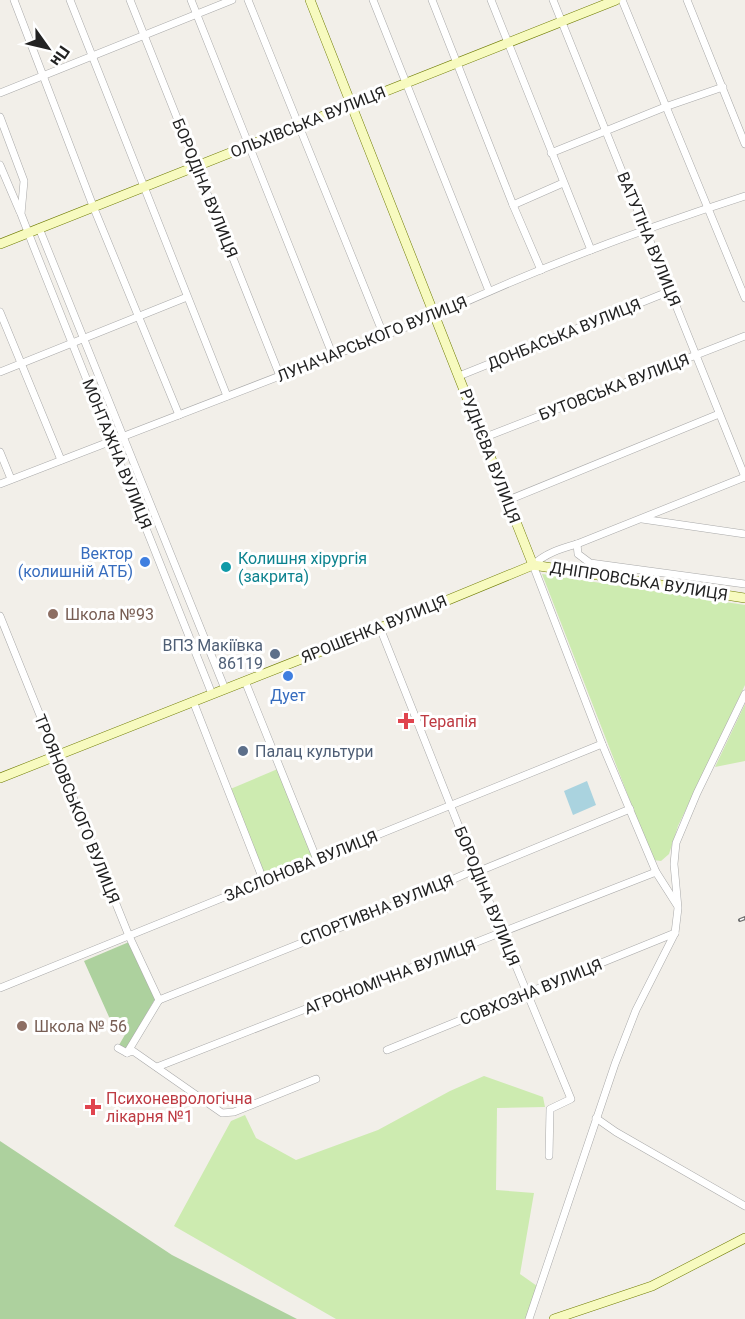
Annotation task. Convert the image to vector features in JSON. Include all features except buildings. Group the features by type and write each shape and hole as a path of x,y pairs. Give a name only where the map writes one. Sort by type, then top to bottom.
{"street":[{"path":"14,0 93,206 178,415"},
{"path":"70,0 227,396"},
{"name":"БОРОДІНА ВУЛИЦЯ","path":"130,0 280,376"},
{"path":"191,0 333,356"},
{"path":"0,93 232,0"},
{"path":"248,0 384,336"},
{"name":"РУДНЄВА ВУЛИЦЯ","path":"310,0 602,744 656,872 678,908"},
{"path":"373,0 489,291"},
{"path":"432,0 541,270"},
{"path":"491,0 591,250"},
{"name":"ВАТУТІНА ВУЛИЦЯ","path":"553,0 745,477"},
{"name":"ОЛЬХІВСЬКА ВУЛИЦЯ","path":"0,244 616,0"},
{"path":"622,0 745,298"},
{"path":"687,0 745,144"},
{"path":"551,153 605,130 723,87"},
{"name":"МОНТАЖНА ВУЛИЦЯ","path":"0,117 24,181 21,214"},
{"name":"МОНТАЖНА ВУЛИЦЯ","path":"0,165 111,440 119,467 212,694"},
{"path":"513,205 563,183"},
{"name":"ЛУНАЧАРСЬКОГО ВУЛИЦЯ","path":"0,484 435,316 489,291 591,250 745,196"},
{"name":"МОНТАЖНА ВУЛИЦЯ","path":"39,228 225,689"},
{"name":"ДОНБАСЬКА ВУЛИЦЯ","path":"459,376 670,291"},
{"path":"0,372 187,297"},
{"path":"0,312 61,460"},
{"name":"БУТОВСЬКА ВУЛИЦЯ","path":"483,438 745,336"},
{"path":"506,501 719,414"},
{"path":"0,452 11,479"},
{"name":"ЯРОШЕНКА ВУЛИЦЯ","path":"0,778 380,628 532,565 544,555 745,477"},
{"path":"640,519 745,534"},
{"name":"ДНІПРОВСЬКА ВУЛИЦЯ","path":"577,544 578,554 590,563 745,584"},
{"name":"ДНІПРОВСЬКА ВУЛИЦЯ","path":"532,565 745,598"},
{"name":"ТРОЯНОВСЬКОГО ВУЛИЦЯ","path":"0,616 129,936 159,1000"},
{"name":"БОРОДІНА ВУЛИЦЯ","path":"380,628 526,993 571,1099 550,1109 549,1156"},
{"path":"245,681 317,860"},
{"path":"529,1319 596,1118 636,1010 675,933 678,908 674,864 676,843 697,793 745,693"},
{"path":"193,701 264,882"},
{"name":"ЗАСЛОНОВА ВУЛИЦЯ","path":"0,988 602,744"},
{"name":"СПОРТИВНА ВУЛИЦЯ","path":"159,1000 374,914 472,871 477,872 630,809"},
{"name":"АГРОНОМІЧНА ВУЛИЦЯ","path":"157,1067 656,872"},
{"name":"СОВХОЗНА ВУЛИЦЯ","path":"387,1050 675,933"},
{"path":"127,1053 159,1000"},
{"path":"118,1048 127,1053 133,1051 222,1113 234,1112 316,1079"},
{"path":"596,1118 616,1132 745,1206"},
{"path":"554,1319 652,1286 745,1238"}],"green space":[{"path":"542,574 745,605 745,685 678,826 669,854 661,861 653,860"},
{"path":"745,704 745,761 715,767"},
{"path":"280,768 317,860 264,882 228,790"},
{"path":"129,942 155,999 126,1049 119,1045 126,1033 116,1026 114,1028 84,961"},
{"path":"484,1076 543,1097 545,1107 497,1108 496,1190 534,1193 520,1274 537,1286 526,1319 336,1319 174,1226 231,1121 245,1115 256,1138 296,1160 378,1130 450,1091"},
{"path":"0,1141 172,1255 297,1319 0,1319"}],"water":[{"path":"587,781 596,805 573,815 564,791"}],"railway":[{"path":"740,920 745,918"}],"place":[{"name":"Вектор (колишній АТБ)","path":"145,562"},
{"name":"Колишня хірургія (закрита)","path":"226,567"},
{"name":"Школа №93","path":"53,614"},
{"name":"ВПЗ Макіївка 86119","path":"275,654"},
{"name":"Дует","path":"288,676"},
{"name":"Терапія","path":"406,721"},
{"name":"Палац культури","path":"243,751"},
{"name":"Школа № 56","path":"22,1026"},
{"name":"Психоневрологічна лікарня №1","path":"93,1107"}]}
